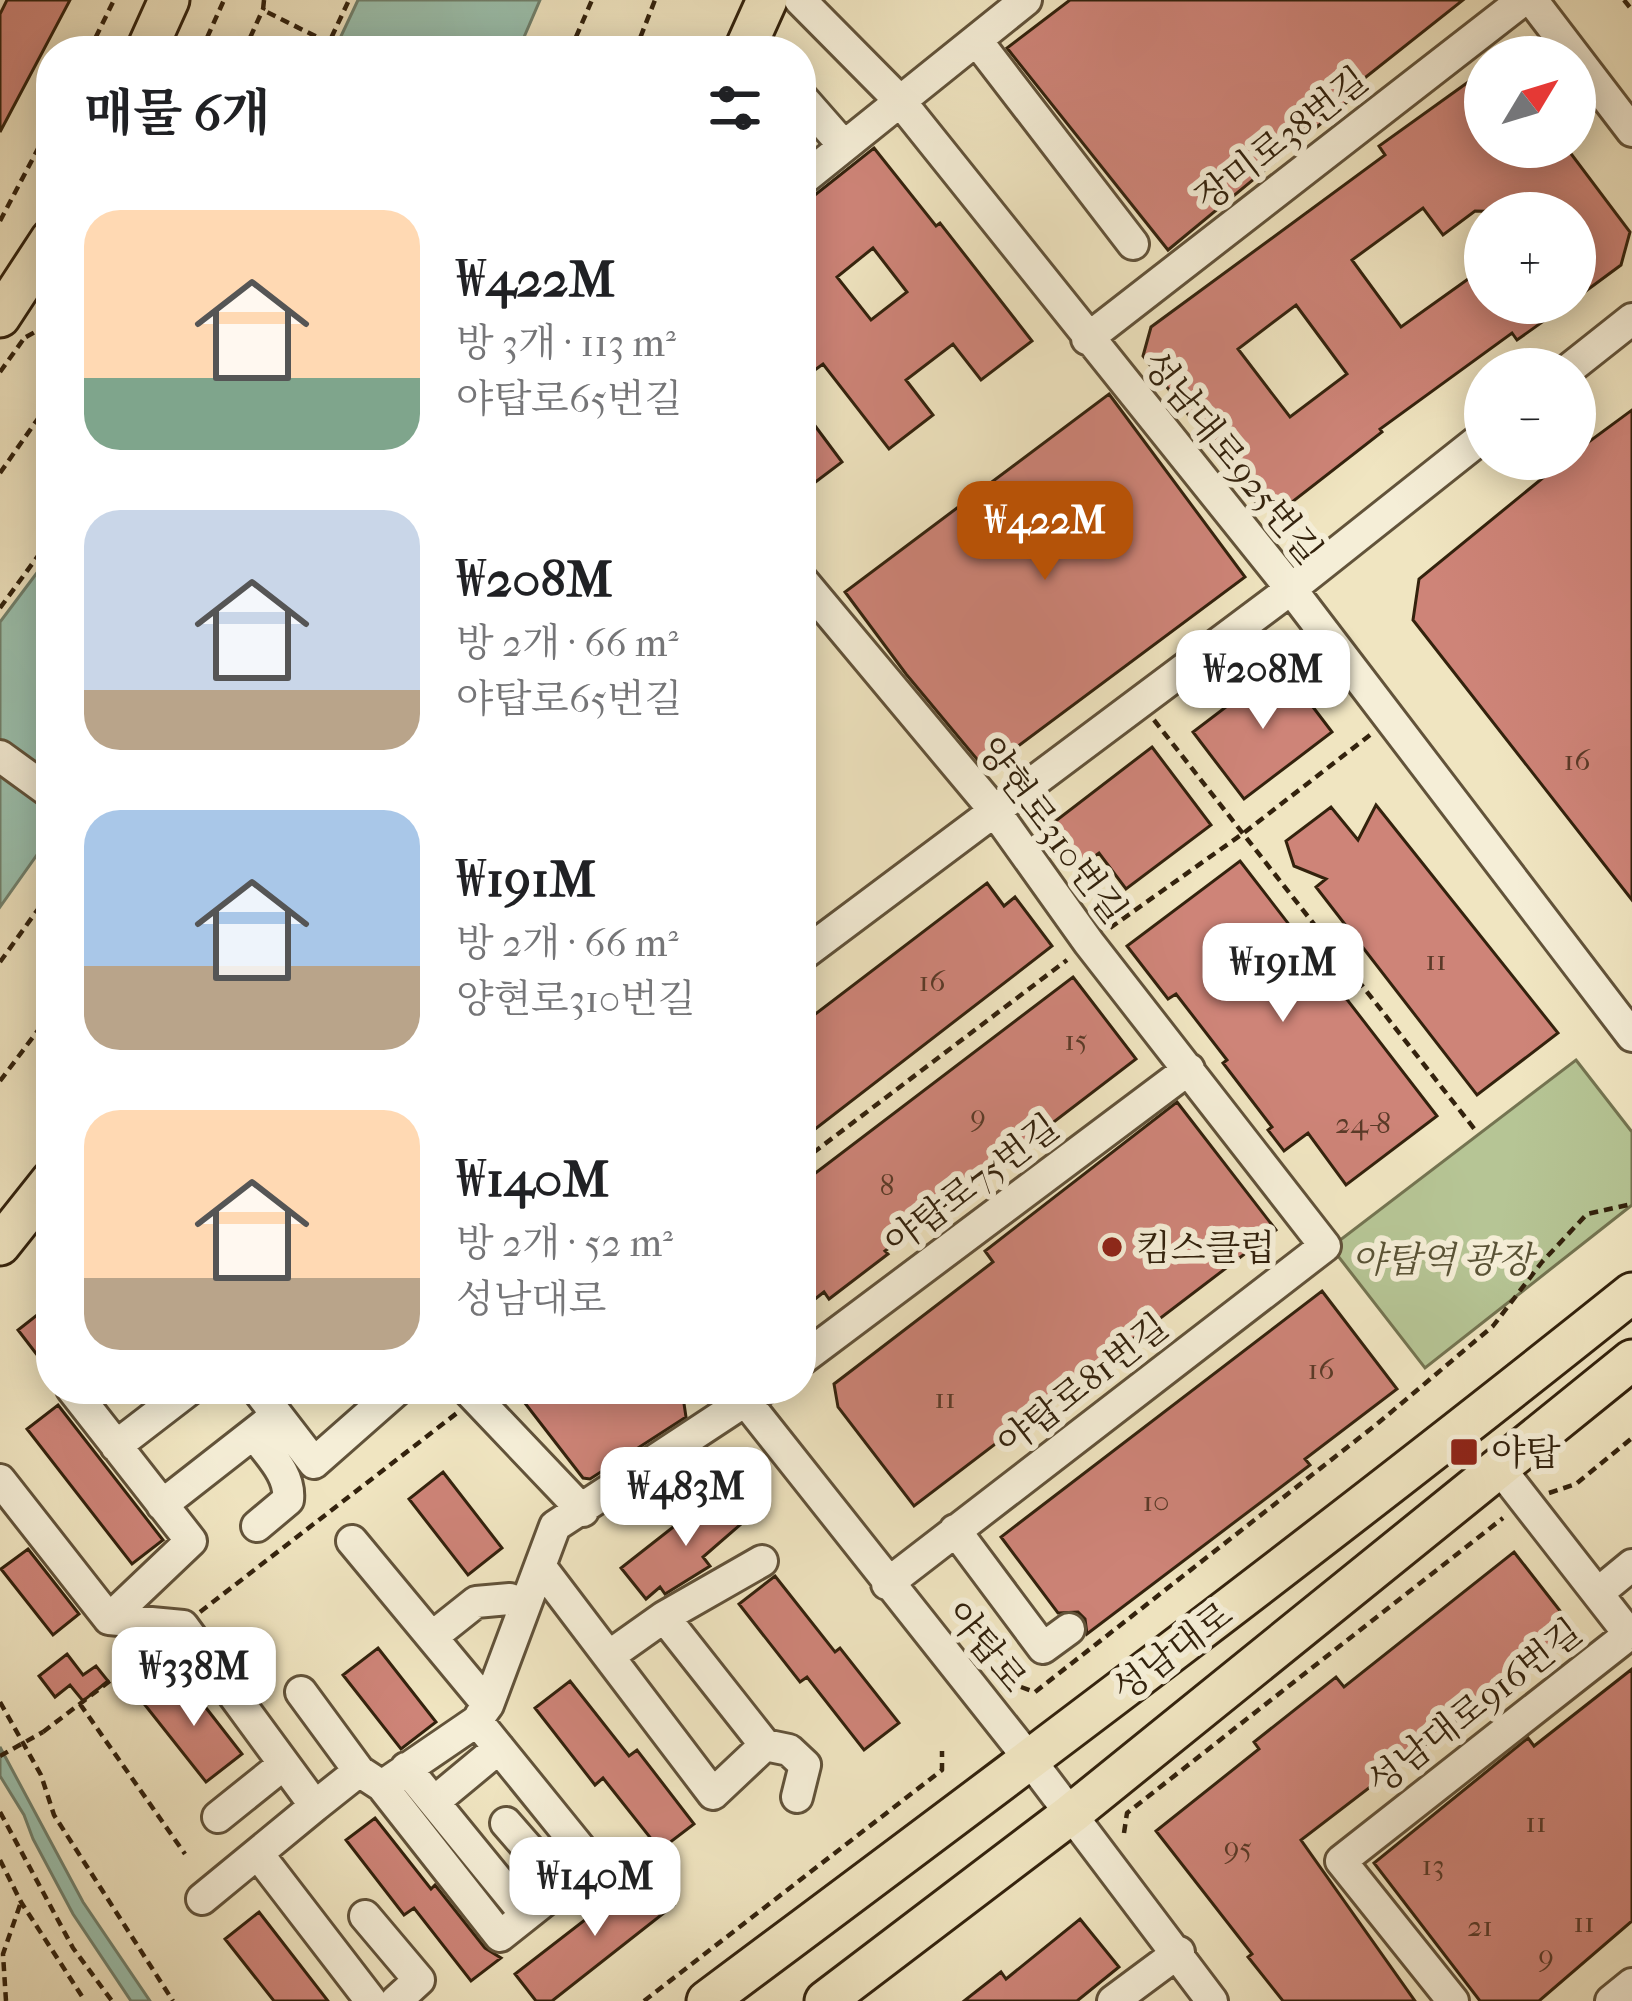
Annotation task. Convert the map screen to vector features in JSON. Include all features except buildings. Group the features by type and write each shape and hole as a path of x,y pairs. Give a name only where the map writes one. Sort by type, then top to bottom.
{"main road":[{"path":"153,36 169,0"},
{"path":"751,36 767,0"},
{"path":"0,317 36,262"},
{"path":"0,1245 36,1200"},
{"name":"성남대로","path":"706,2001 1030,1760 1451,1438 1632,1293"},
{"name":"성남대로","path":"825,2001 1071,1814 1632,1360"}],"street":[{"name":"성남대로925번길","path":"800,0 900,100 1291,589 1632,1036"},
{"path":"816,169 1026,0"},
{"path":"1528,0 1632,131"},
{"name":"장미로38번길","path":"1087,339 1528,0"},
{"path":"976,40 1133,244"},
{"path":"816,115 844,146"},
{"path":"1595,348 1632,319"},
{"path":"816,936 1291,589 1464,452"},
{"name":"양현로310번길","path":"816,597 994,810 1089,943 1325,1246"},
{"path":"0,756 36,782"},
{"name":"야탑로75번길","path":"816,1349 1189,1069"},
{"name":"야탑로81번길","path":"887,1584 1325,1246"},
{"path":"84,1404 191,1541 109,1619"},
{"path":"116,1446 171,1404"},
{"path":"257,1526 288,1501 289,1489 260,1404"},
{"path":"265,1424 314,1463 381,1404"},
{"path":"481,1404 584,1511"},
{"path":"202,1899 315,1806 382,1775 482,1713 555,1526 584,1511 733,1404"},
{"name":"야탑로","path":"756,1404 887,1584 1030,1760 1213,2001"},
{"path":"162,1505 265,1424"},
{"name":"성남대로916번길","path":"1453,2001 1340,1861 1631,1633 1498,1466"},
{"path":"0,1480 10,1513 109,1619 183,1626 315,1806"},
{"path":"955,1530 1043,1648 1069,1629"},
{"path":"301,1692 382,1775 500,1936 592,1863 499,1748 432,1637 352,1541"},
{"path":"609,1657 664,1617 762,1562"},
{"path":"1598,1593 1632,1565"},
{"path":"540,1566 713,1794 766,1745"},
{"path":"432,1637 476,1602 510,1599"},
{"path":"664,1617 766,1745 789,1750 805,1765 797,1797"},
{"path":"434,1802 499,1748"},
{"path":"218,1817 284,1764"},
{"path":"382,1775 434,1802 526,1916"},
{"path":"506,1823 561,1886"},
{"path":"258,1854 371,2001"},
{"path":"364,1916 419,1980 396,2001"},
{"path":"1113,2001 1179,1952"},
{"path":"1611,2001 1632,1984"}],"path":[{"path":"96,36 114,0"},
{"path":"208,36 224,0"},
{"path":"251,36 266,0"},
{"path":"331,36 349,0"},
{"path":"576,36 592,0"},
{"path":"641,36 655,0"},
{"path":"1624,0 1632,10"},
{"path":"263,10 307,36"},
{"path":"0,221 36,153"},
{"path":"0,473 36,421"},
{"path":"0,608 36,559"},
{"path":"1139,702 1476,1131"},
{"path":"0,962 36,913"},
{"path":"0,1081 36,1033"},
{"path":"1021,1687 1035,1692 1377,1424 1493,1326 1542,1262 1587,1214 1632,1204"},
{"path":"0,1756 43,1732 183,1626 459,1404"},
{"path":"1124,1833 1127,1813 1525,1500 1576,1484 1632,1438"},
{"path":"0,1702 41,1775 54,1815 173,2001"},
{"path":"80,1704 185,1854"},
{"path":"644,2001 942,1770 942,1751"},
{"path":"0,1812 73,1948 112,2001"},
{"path":"0,1860 85,2001"},
{"path":"6,2001 3,1954 21,1901"}],"green space":[{"name":"야탑역 광장","path":"1576,1060 1632,1132 1632,1205 1425,1368 1331,1247"}],"shaded area":[{"path":"358,0 540,0 524,36 341,36"},
{"path":"36,574 36,856 0,907 0,622"},
{"path":"0,1747 83,1902 150,2001 131,2001 73,1914 0,1776"}],"place":[{"name":"킴스클럽","path":"1112,1247"},
{"name":"야탑","path":"1464,1452"}]}
